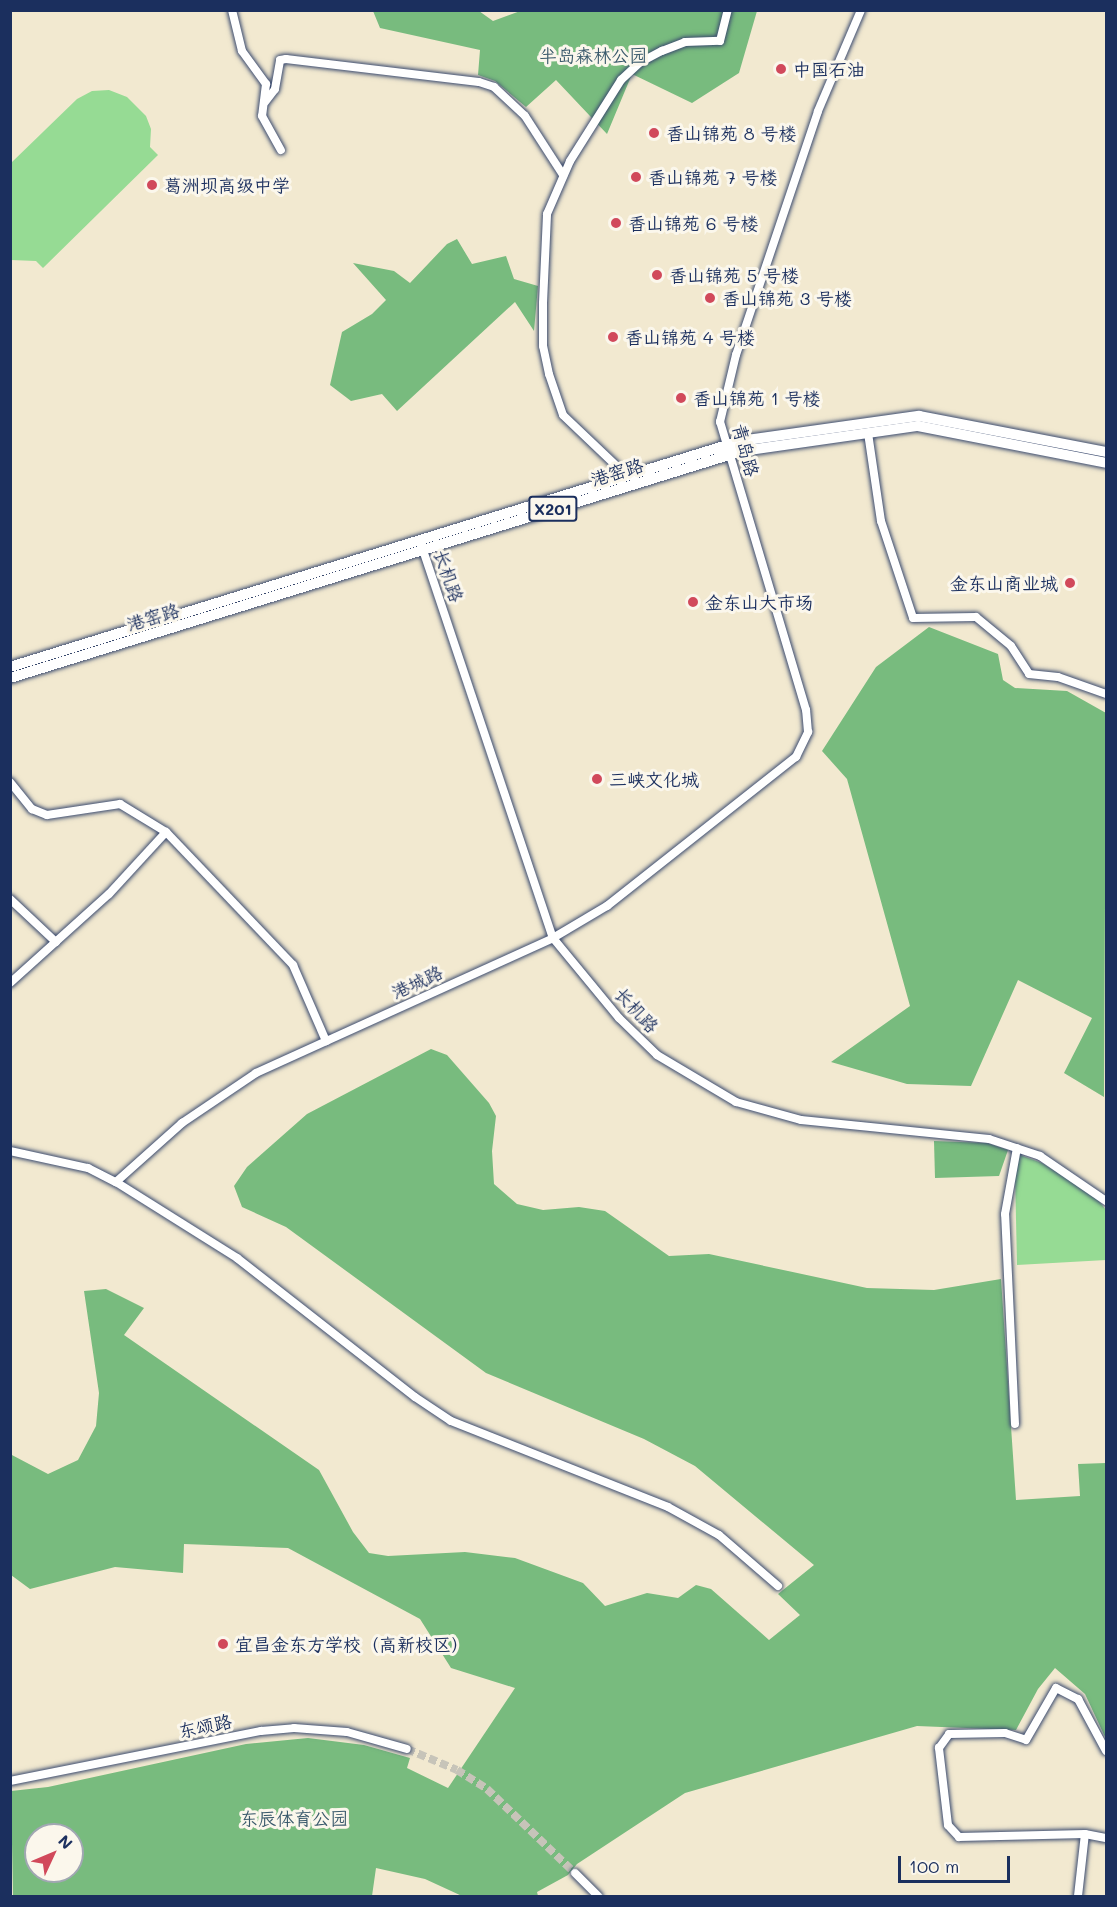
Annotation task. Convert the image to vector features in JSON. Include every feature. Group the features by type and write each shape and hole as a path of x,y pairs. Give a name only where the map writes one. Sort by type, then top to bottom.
{"main road":[{"name":"港窑路","path":"10,667 421,545 627,476 727,449 918,416 1107,452"},
{"name":"港窑路","path":"10,678 727,449 918,426 1107,463"}],"street":[{"path":"232,10 242,51 266,84 262,116 281,150"},
{"path":"627,476 563,415 549,374 543,314 547,214 563,175 621,80 633,69 662,51 685,42 720,41 728,10"},
{"name":"青岛路","path":"808,732 806,710 720,422 736,355 818,111 861,10"},
{"path":"265,102 275,89 279,60 286,59 479,81 494,87 525,116 563,175"},
{"path":"868,433 881,521 913,618 976,617 1011,646 1029,674 1058,677 1107,694"},
{"name":"长机路","path":"421,545 553,938 620,1017 657,1055 736,1102 801,1120 989,1139 1017,1148 1040,1156 1107,1202"},
{"name":"港城路","path":"116,1182 182,1123 247,1080 326,1041 553,938 639,885 796,758 808,732"},
{"path":"10,782 32,809 47,815 120,804 166,832 292,965 326,1041"},
{"path":"10,983 109,894 166,832"},
{"path":"10,899 56,942"},
{"path":"1016,1424 1005,1214 1017,1148"},
{"path":"10,1151 88,1168 116,1182 237,1258 415,1397 451,1421 668,1507 719,1535 778,1586"},
{"path":"1107,1751 1078,1699 1056,1688 1026,1740 1005,1733 950,1734 939,1748 948,1825 959,1837 1085,1834 1107,1838"},
{"name":"东颂路","path":"10,1781 261,1731 294,1728 347,1732 407,1749"},
{"path":"1078,1896 1085,1834"},
{"path":"575,1874 598,1896"}],"green space":[{"name":"半岛森林公园","path":"523,10 757,11 739,73 692,103 632,74 607,134 556,80 526,107 495,81 478,75 480,50 380,28 373,11 479,11 493,21"},
{"path":"109,90 127,97 146,116 151,129 150,147 158,155 43,268 36,261 11,260 11,163 77,99 92,91"},
{"path":"457,239 472,264 506,256 514,279 538,286 534,331 515,302 397,411 382,394 351,401 330,385 342,332 372,314 386,300 353,263 394,271 410,283 447,244"},
{"path":"929,627 998,654 1003,680 1015,688 1067,691 1106,713 1104,1097 1064,1073 1092,1018 1018,980 971,1086 907,1084 831,1062 910,1006 847,779 822,751 876,667"},
{"name":"东辰体育公园","path":"431,1049 447,1055 489,1103 496,1116 492,1151 494,1184 517,1204 543,1210 579,1207 605,1211 669,1256 709,1254 867,1288 934,1290 1001,1279 1016,1500 1080,1496 1078,1464 1106,1463 1106,1739 1085,1694 1055,1668 1038,1689 1016,1730 917,1726 685,1793 577,1864 568,1875 537,1892 538,1896 462,1896 425,1879 376,1868 372,1896 13,1896 11,1791 48,1787 246,1744 308,1738 364,1745 410,1758 407,1768 448,1788 515,1688 451,1668 420,1619 288,1548 184,1544 183,1573 115,1567 30,1589 11,1575 10,1454 48,1474 78,1460 96,1426 99,1393 84,1291 106,1289 144,1308 124,1335 319,1470 353,1532 369,1553 388,1556 465,1552 515,1558 583,1583 605,1606 647,1593 678,1598 696,1585 711,1589 769,1640 800,1615 778,1594 814,1565 695,1466 644,1439 486,1373 286,1227 242,1207 234,1186 247,1167 307,1114"},
{"path":"934,1141 987,1143 1008,1150 999,1176 935,1178"},
{"path":"1020,1155 1042,1163 1095,1196 1106,1210 1106,1260 1017,1265 1015,1174"}],"tunnel":[{"path":"407,1749 457,1770 487,1789 575,1873"}],"place":[{"name":"中国石油","path":"781,69"},
{"name":"香山锦苑 8 号楼","path":"654,133"},
{"name":"香山锦苑 7 号楼","path":"636,177"},
{"name":"葛洲坝高级中学","path":"152,185"},
{"name":"香山锦苑 6 号楼","path":"616,223"},
{"name":"香山锦苑 5 号楼","path":"657,275"},
{"name":"香山锦苑 3 号楼","path":"710,298"},
{"name":"香山锦苑 4 号楼","path":"613,337"},
{"name":"香山锦苑 1 号楼","path":"681,398"},
{"name":"金东山商业城","path":"1070,583"},
{"name":"金东山大市场","path":"693,602"},
{"name":"三峡文化城","path":"597,779"},
{"name":"宜昌金东方学校（高新校区）","path":"223,1644"}]}
